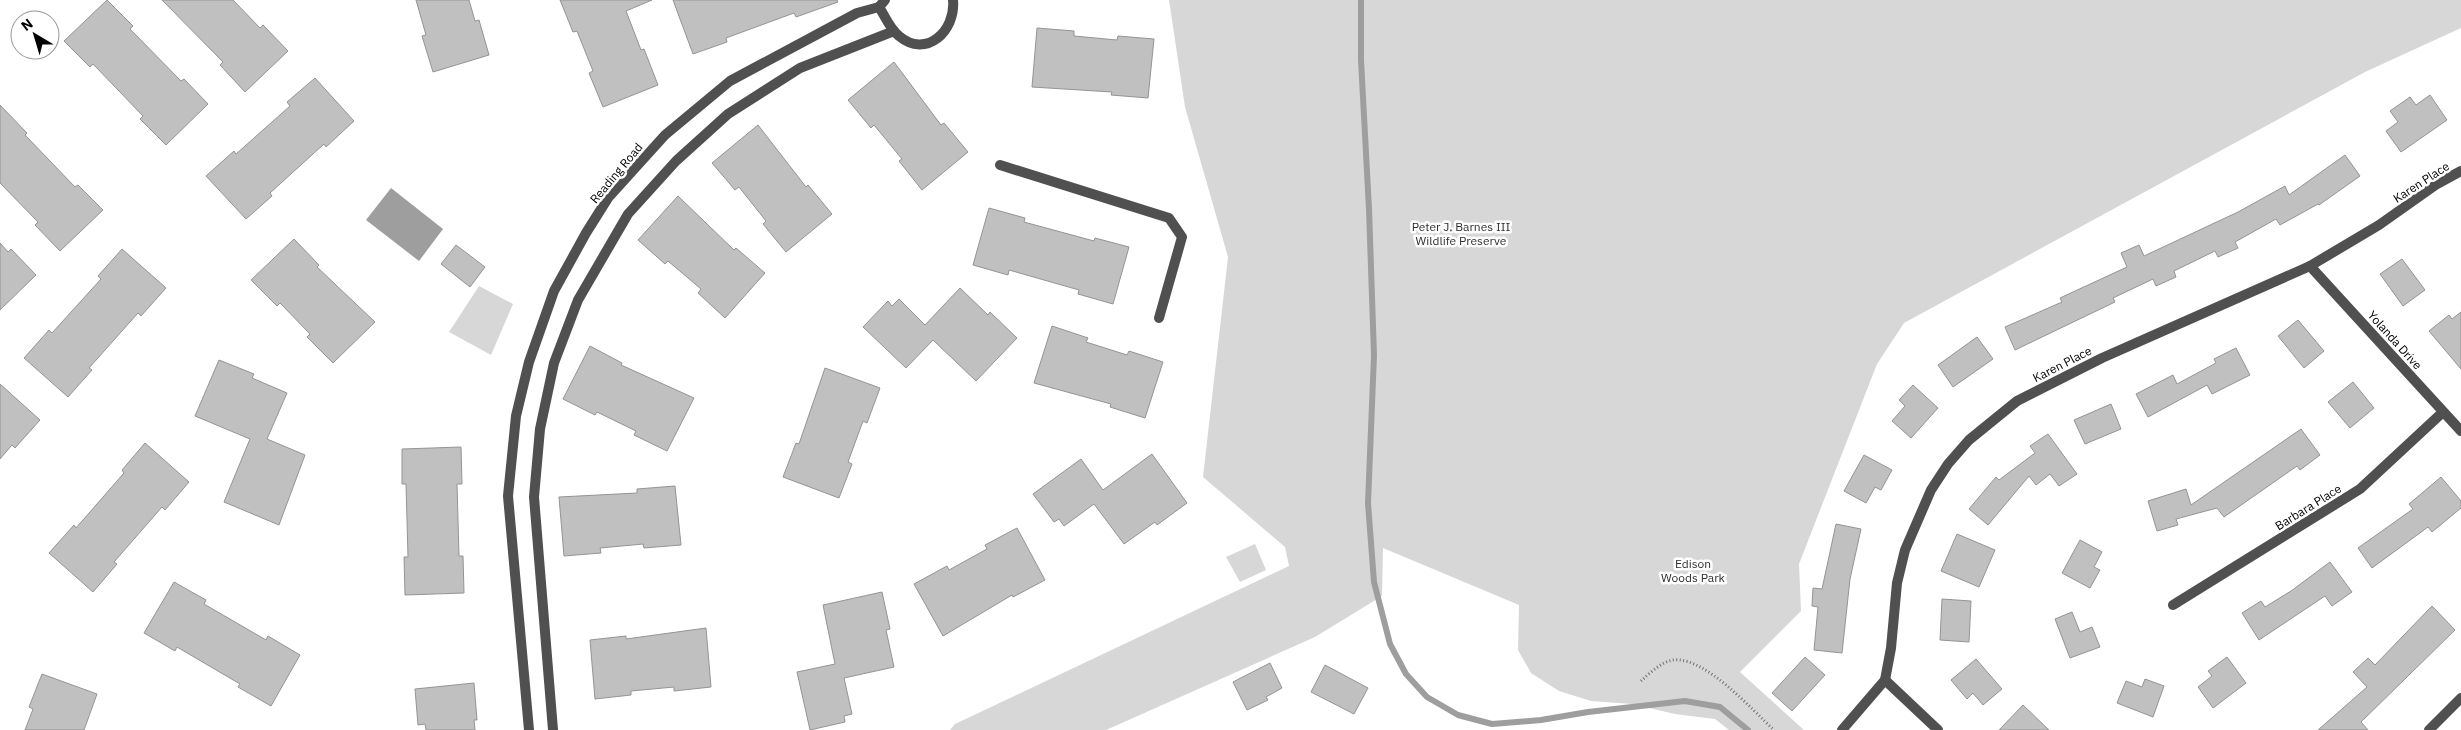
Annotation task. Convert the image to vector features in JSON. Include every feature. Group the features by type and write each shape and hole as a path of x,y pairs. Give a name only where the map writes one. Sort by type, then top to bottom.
{"street":[{"path":"882,3 894,31 904,40 918,44 938,38 946,32 952,19 952,0"},
{"name":"Reading Road","path":"529,730 508,496 516,416 529,362 554,291 608,198 664,135 730,80 857,13 882,3"},
{"path":"553,730 534,497 540,429 554,364 578,300 628,214 676,161 728,114 800,68 894,31"},
{"path":"1000,165 1169,218 1182,237 1159,318"},
{"name":"Karen Place","path":"1842,730 1885,680 1892,648 1897,583 1905,550 1931,490 1948,464 1969,440 2017,401 2102,358 2310,266 2378,225 2436,184 2461,171"},
{"name":"Yolanda Drive","path":"2310,266 2461,431"},
{"name":"Barbara Place","path":"2173,605 2360,489 2443,412"},
{"path":"1885,680 1938,730"},
{"path":"2429,730 2461,698"}],"path":[{"path":"1641,681 1663,663 1673,660 1689,662 1714,675 1774,730"}],"green space":[{"name":"Peter J. Barnes III Wildlife Preserve","path":"1169,0 2461,0 2461,28 2365,72 1904,323 1877,364 1799,564 1801,611 1740,672 1804,730 1729,730 1715,719 1675,714 1632,704 1591,701 1559,691 1531,673 1518,650 1519,605 1383,548 1382,596 1315,637 1106,730 950,730 955,724 1289,566 1285,547 1203,477 1228,257 1185,107"},
{"path":"479,286 513,304 491,355 449,332"},
{"path":"1255,544 1266,570 1240,582 1226,557"}],"shaded area":[{"path":"391,188 443,229 419,261 366,220"}],"building":[{"path":"107,0 133,26 130,29 181,81 184,79 208,104 166,145 140,119 143,116 93,64 90,67 64,41"},
{"path":"162,0 233,0 260,28 263,25 288,51 245,92 220,65 223,62"},
{"path":"416,0 469,0 475,21 479,20 489,55 433,72 422,36 426,35"},
{"path":"560,0 652,0 626,11 641,50 644,49 658,85 603,107 589,73 593,71 577,31 573,32"},
{"path":"673,0 837,0 838,2 796,17 794,13 726,38 727,42 693,54"},
{"path":"1037,28 1074,31 1074,36 1117,40 1118,36 1154,39 1148,98 1111,95 1112,92 1032,87"},
{"path":"894,62 941,125 944,123 968,152 922,190 899,161 902,159 874,125 871,128 848,100"},
{"path":"315,78 354,121 326,147 324,144 270,193 272,196 246,219 206,176 234,151 236,154 290,106 287,102"},
{"path":"2430,95 2447,120 2401,152 2386,131 2398,122 2390,111 2410,97 2416,105"},
{"path":"0,105 27,133 25,135 75,187 78,185 103,210 60,251 35,225 38,222 0,183"},
{"path":"758,125 806,187 808,185 832,214 786,252 763,224 766,221 739,187 735,190 712,163"},
{"path":"2345,155 2360,176 2319,205 2280,225 2276,219 2235,242 2238,248 2218,257 2215,251 2174,271 2176,277 2156,286 2153,279 2113,298 2115,302 2015,350 2005,327 2062,302 2060,298 2127,267 2121,253 2139,245 2144,256 2238,212 2285,186 2289,195"},
{"path":"678,196 734,250 736,248 765,273 725,318 698,293 701,289 668,261 665,264 638,240"},
{"path":"989,208 1025,218 1024,222 1094,241 1095,238 1129,247 1113,304 1078,294 1079,290 1009,270 1008,275 973,265"},
{"path":"294,239 319,265 317,267 375,322 333,363 307,337 310,334 280,303 277,306 251,280"},
{"path":"0,243 8,252 11,249 36,275 0,310"},
{"path":"456,245 485,267 470,287 441,264"},
{"path":"122,249 166,288 141,316 138,313 89,368 92,370 68,397 24,358 49,330 52,333 101,279 98,276"},
{"path":"2402,259 2425,290 2403,306 2380,274"},
{"path":"960,288 988,315 990,312 1017,338 976,381 933,340 906,368 863,327 888,301 892,306 899,299 925,325"},
{"path":"2461,312 2461,369 2429,331 2449,315 2452,319"},
{"path":"2298,320 2324,351 2304,368 2278,336"},
{"path":"1052,326 1088,338 1086,342 1127,355 1129,351 1163,362 1145,418 1110,407 1111,404 1034,383"},
{"path":"1977,337 1993,359 1953,387 1938,365"},
{"path":"590,346 622,363 621,365 694,398 667,451 634,435 636,431 597,412 595,415 563,399"},
{"path":"2236,348 2250,375 2212,394 2207,385 2148,417 2136,394 2173,375 2177,384 2216,363 2214,359"},
{"path":"219,360 254,374 252,378 287,393 267,439 305,455 279,525 224,502 250,439 195,416"},
{"path":"825,368 880,388 867,423 863,421 848,462 852,464 839,498 783,477 796,443 799,444"},
{"path":"2353,382 2374,408 2350,428 2328,402"},
{"path":"0,384 40,420 15,448 12,445 0,459"},
{"path":"1913,385 1938,408 1911,438 1892,421 1905,406 1899,400"},
{"path":"2111,404 2121,429 2085,444 2074,420"},
{"path":"2301,429 2320,455 2300,470 2297,466 2224,517 2217,508 2176,519 2178,525 2157,531 2148,501 2186,489 2191,505"},
{"path":"2048,434 2077,474 2059,486 2050,474 2036,485 2029,476 1988,525 1969,509 1996,477 1999,480 2035,453 2030,446"},
{"path":"145,443 189,482 165,510 162,507 114,562 117,564 93,592 49,553 74,525 76,528 124,473 122,470"},
{"path":"461,447 462,484 457,484 459,556 463,556 464,593 405,595 404,557 408,557 406,484 402,484 402,449"},
{"path":"1152,454 1187,503 1157,525 1155,522 1124,544 1094,504 1064,526 1059,519 1054,522 1033,494 1081,459 1103,490"},
{"path":"1864,455 1892,470 1881,490 1875,487 1866,503 1844,491"},
{"path":"2441,477 2461,501 2461,508 2432,532 2428,527 2372,568 2358,548 2413,509 2409,504"},
{"path":"675,486 681,545 644,548 643,544 600,548 601,553 564,556 559,497 637,493 637,489"},
{"path":"1836,524 1861,529 1850,579 1842,653 1814,650 1818,607 1812,606 1813,588 1822,589"},
{"path":"1017,528 1045,580 1013,597 1012,595 943,636 914,584 947,566 949,570 987,549 985,545"},
{"path":"1957,534 1995,550 1979,587 1941,571"},
{"path":"2080,540 2102,552 2094,567 2100,570 2090,588 2062,573"},
{"path":"2330,562 2352,592 2332,606 2325,596 2259,640 2242,613 2261,601 2265,607 2291,591"},
{"path":"174,582 206,600 204,604 266,640 268,636 300,655 271,706 238,687 240,684 177,647 175,651 144,633"},
{"path":"882,592 890,629 886,630 894,667 844,678 852,714 844,716 845,722 810,730 797,672 835,664 823,605"},
{"path":"1942,599 1971,601 1969,642 1940,640"},
{"path":"2432,606 2455,630 2361,722 2368,730 2318,730 2367,687 2353,672 2368,658 2375,665"},
{"path":"2072,612 2080,632 2092,627 2100,647 2070,658 2055,619"},
{"path":"706,628 711,687 674,691 674,687 631,691 631,695 595,699 590,640 626,636 626,639"},
{"path":"1805,657 1825,675 1792,711 1772,693"},
{"path":"2227,657 2246,683 2213,708 2198,687 2212,676 2208,671"},
{"path":"1976,659 2002,689 1983,705 1973,693 1967,699 1951,680"},
{"path":"1270,663 1282,688 1266,697 1268,700 1247,710 1233,682"},
{"path":"1325,665 1368,688 1354,714 1311,692"},
{"path":"42,674 97,694 84,730 25,730 33,709 29,707"},
{"path":"2145,679 2164,686 2153,717 2117,703 2126,681 2142,687"},
{"path":"474,683 477,720 474,720 475,730 426,730 425,724 418,725 415,689"},
{"path":"2023,705 2049,730 1999,730"}],"waterway":[{"path":"1361,0 1361,60 1374,355 1368,503 1374,582 1390,644 1406,674 1427,697 1458,715 1492,724 1541,720 1588,712 1685,701 1720,707 1748,730"}],"park label":[{"name":"Edison Woods Park","path":"1693,570"}]}
